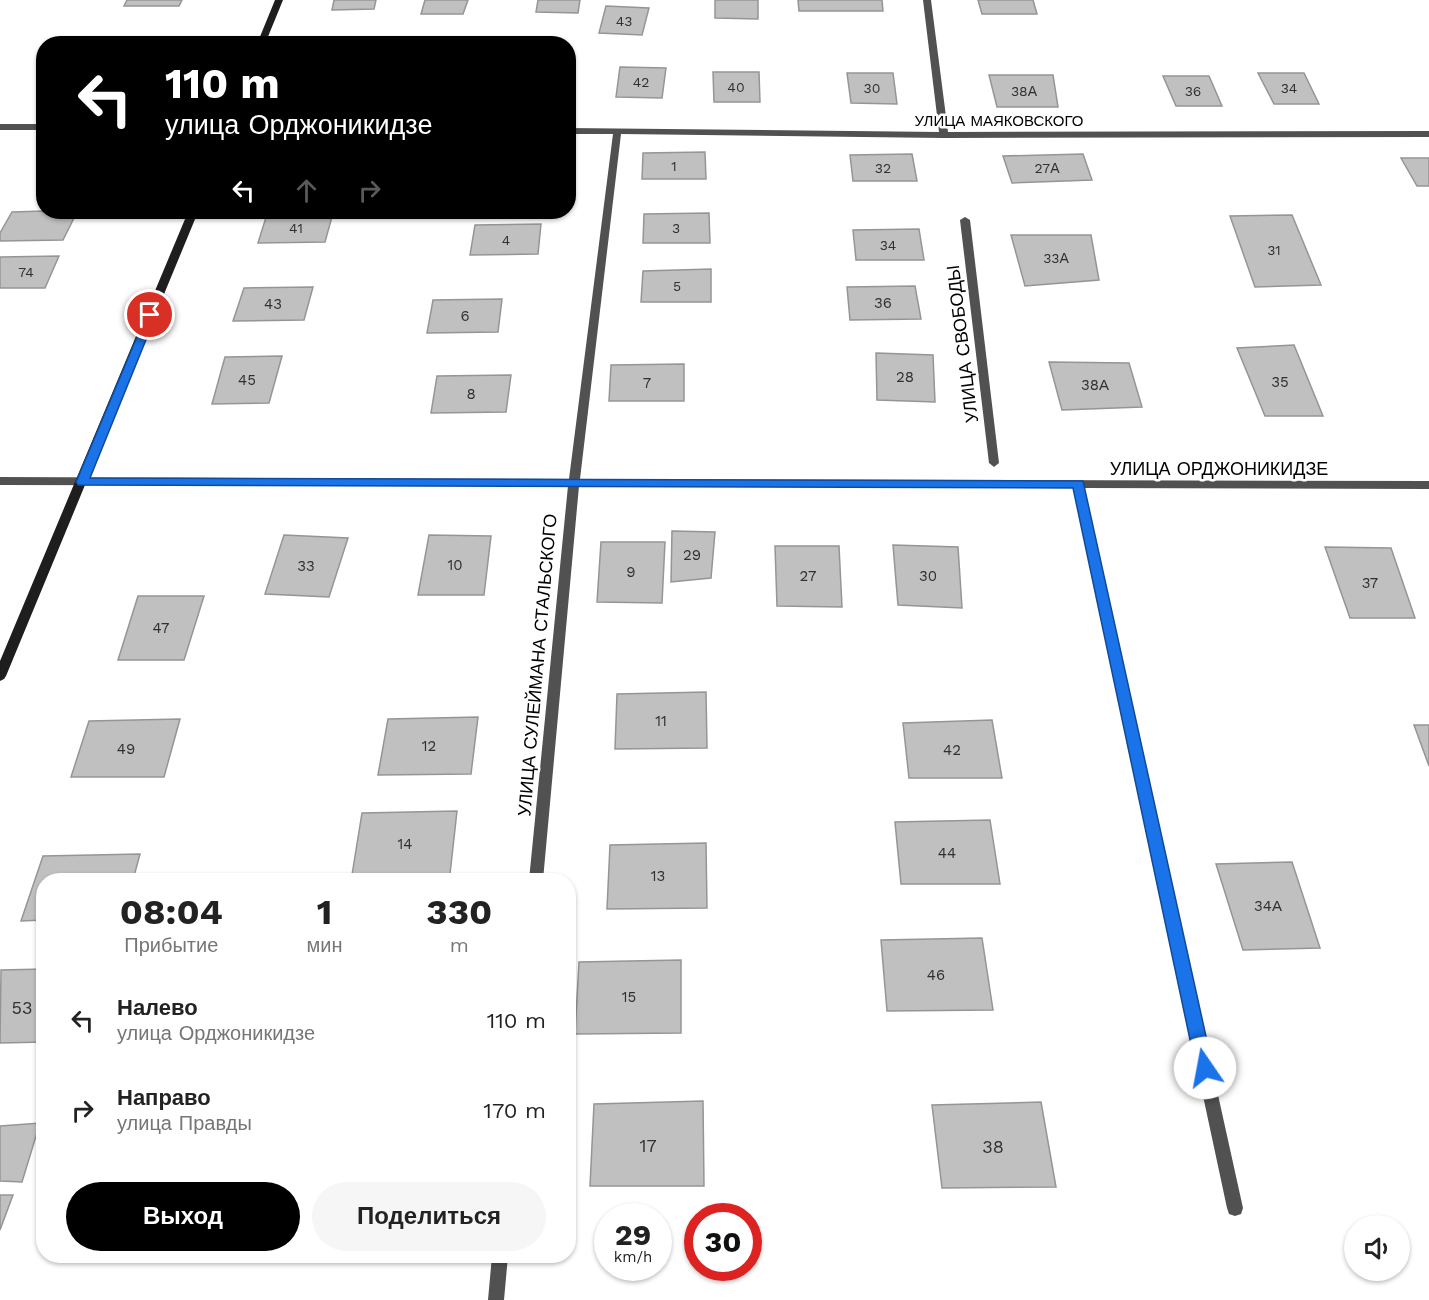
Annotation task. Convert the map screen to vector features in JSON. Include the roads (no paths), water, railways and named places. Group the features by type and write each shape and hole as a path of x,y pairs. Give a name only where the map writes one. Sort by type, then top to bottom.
{"street":[{"path":"264,36 279,0"},
{"path":"927,0 945,135"},
{"path":"0,127 36,127"},
{"name":"УЛИЦА МАЯКОВСКОГО","path":"576,131 945,135 1429,134"},
{"name":"УЛИЦА СУЛЕЙМАНА СТАЛЬСКОГО","path":"537,873 574,483 617,132"},
{"path":"0,676 190,219"},
{"name":"УЛИЦА СВОБОДЫ","path":"965,220 994,463"},
{"name":"УЛИЦА ОРДЖОНИКИДЗЕ","path":"0,481 1429,485"},
{"path":"1078,484 1235,1208"},
{"path":"496,1300 499,1263"}]}
